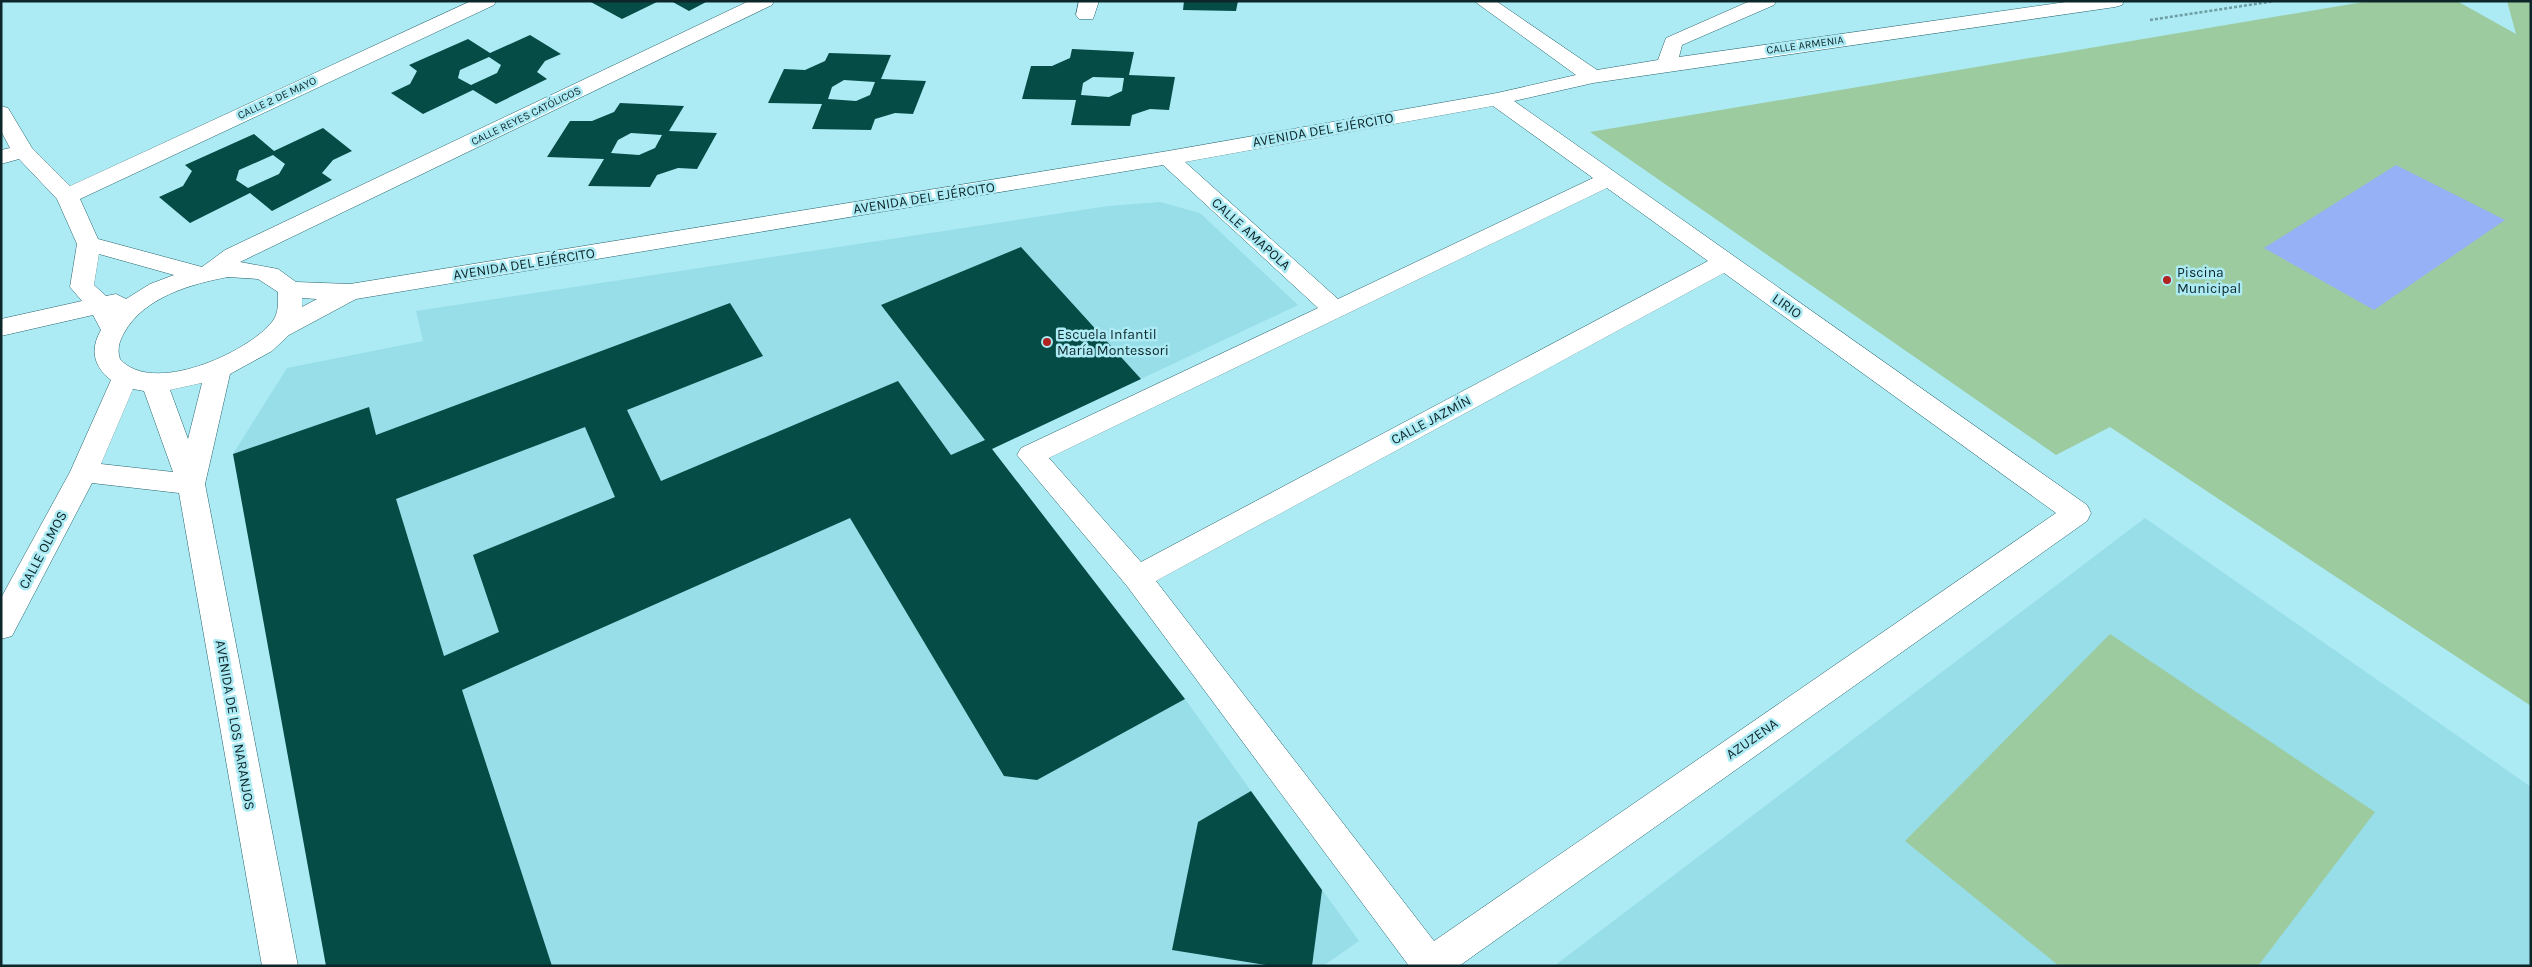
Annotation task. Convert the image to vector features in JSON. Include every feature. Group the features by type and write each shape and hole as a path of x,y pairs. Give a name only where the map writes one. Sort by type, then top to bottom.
{"street":[{"name":"CALLE REYES CATÓLICOS","path":"205,273 233,255 764,1"},
{"path":"1483,1 1593,77"},
{"path":"1667,65 1673,42 1767,1"},
{"name":"CALLE ARMENIA","path":"1497,99 1593,77 1667,65 2115,1"},
{"name":"CALLE 2 DE MAYO","path":"67,196 484,2"},
{"name":"AVENIDA DEL EJÉRCITO","path":"290,290 350,292 1168,158 1497,99"},
{"name":"LIRIO","path":"1497,99 2077,512"},
{"path":"1,112 23,151 67,196 89,244 82,287 101,306 112,328"},
{"path":"1,157 23,151"},
{"name":"CALLE AMAPOLA","path":"1168,158 1335,310"},
{"path":"1429,965 1137,578 1031,455 1609,179"},
{"path":"269,274 287,230"},
{"path":"89,244 205,273"},
{"name":"CALLE JAZMÍN","path":"1137,578 1725,262"},
{"path":"1,328 152,294 205,273 228,269 255,270 278,277 290,290 289,314 278,330 250,354 218,370 186,379 154,382 125,377 109,365 104,348 112,328 127,311 152,294"},
{"name":"AVENIDA DEL EJÉRCITO","path":"278,330 350,292"},
{"name":"AVENIDA DE LOS NARANJOS","path":"191,484 218,370"},
{"name":"CALLE OLMOS","path":"1,627 84,472 125,377"},
{"name":"AVENIDA DE LOS NARANJOS","path":"154,382 191,484 280,966"},
{"path":"84,472 191,484"},
{"name":"AZUZENA","path":"1429,965 2077,512"}],"shaded area":[{"path":"2396,165 2505,220 2374,310 2264,248"},
{"path":"1160,202 1200,213 1298,305 992,449 1185,699 1359,941 1323,966 365,966 233,454 287,368 423,341 416,311 1108,206"},
{"path":"2145,518 2531,787 2531,966 1554,966"}],"green space":[{"name":"Piscina Municipal","path":"2369,1 2457,1 2516,34 2507,1 2531,1 2531,706 2110,427 2056,455 1590,132"},
{"path":"2110,634 2375,812 2258,966 2059,966 1905,841"}],"building":[{"path":"589,1 659,1 622,19"},
{"path":"671,1 708,1 689,11"},
{"path":"1184,1 1238,1 1236,11 1183,10"},
{"path":"530,35 561,54 545,61 537,72 547,79 496,104 473,90 423,114 391,93 410,84 417,71 409,65 468,39 490,53","holes":["489,57 501,65 497,73 471,85 458,78 460,70"]},
{"path":"1072,49 1134,52 1129,75 1175,77 1169,110 1150,109 1132,115 1130,126 1071,125 1076,100 1022,99 1031,66 1052,66 1070,58","holes":["1093,77 1124,78 1122,91 1109,97 1081,95 1083,83"]},
{"path":"829,53 891,55 881,79 926,81 913,114 895,113 875,119 871,130 812,129 822,104 768,103 784,69 805,70 825,61","holes":["844,80 875,82 870,95 856,101 828,99 832,87"]},
{"path":"620,103 684,106 669,131 717,133 697,169 678,168 657,175 650,187 588,186 604,159 547,157 570,121 592,121 614,112","holes":["631,133 662,135 655,148 639,155 611,153 618,140"]},
{"path":"323,128 352,151 333,160 322,173 332,180 272,211 250,193 190,223 159,197 183,186 192,171 185,165 254,134 274,151","holes":["273,155 285,164 279,174 248,188 236,180 239,170"]},
{"path":"1021,247 1141,379 992,449 1185,699 1037,780 1004,776 850,518 462,690 552,966 326,966 233,454 369,407 376,435 730,303 763,356 627,410 661,481 898,381 951,455 985,440 881,305","holes":["585,427 615,497 473,555 499,632 444,656 396,499"]},
{"path":"1251,791 1322,890 1312,966 1272,966 1172,950 1198,822"}],"place":[{"name":"Piscina Municipal","path":"2167,280"},
{"name":"Escuela Infantil María Montessori","path":"1047,342"}]}
